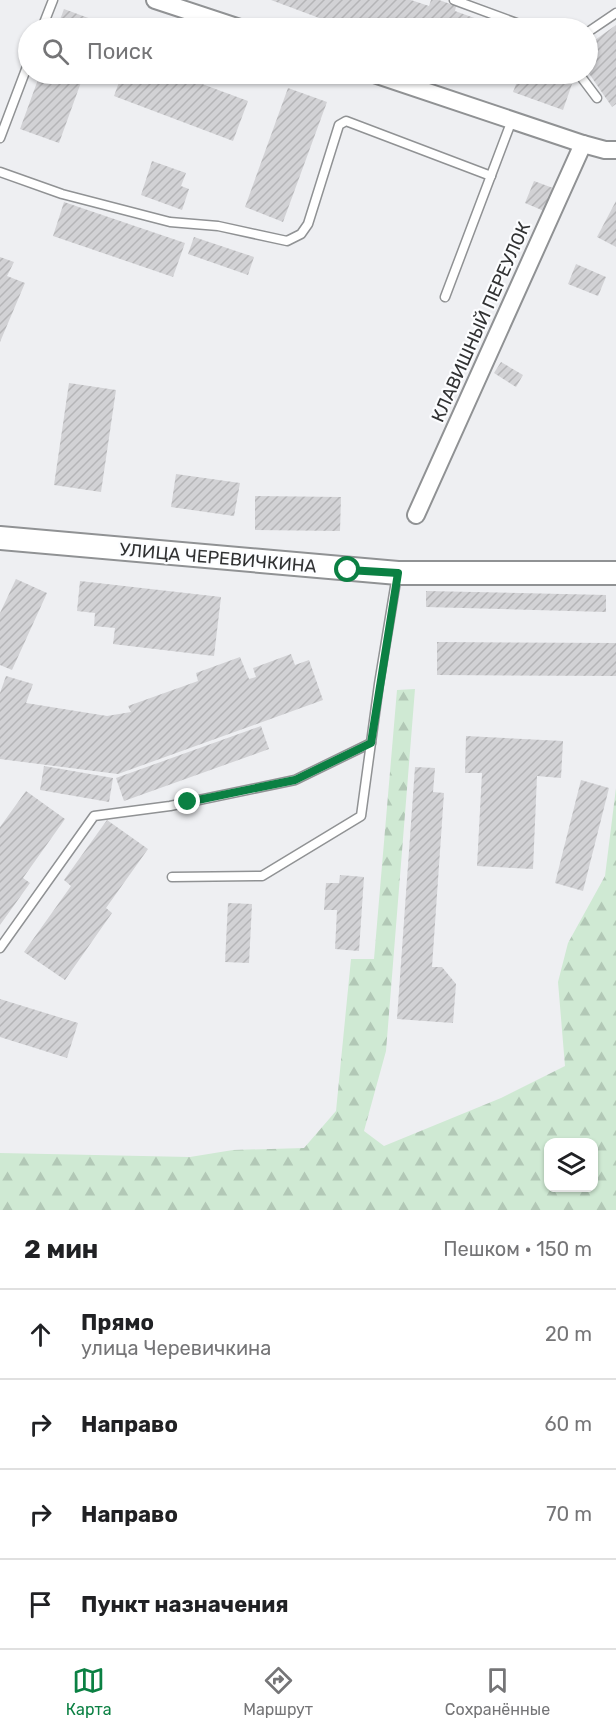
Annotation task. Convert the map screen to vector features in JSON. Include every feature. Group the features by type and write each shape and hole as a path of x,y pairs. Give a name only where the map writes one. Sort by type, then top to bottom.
{"street":[{"path":"155,0 210,18"},
{"path":"404,84 583,144 613,149"},
{"name":"КЛАВИШНЫЙ ПЕРЕУЛОК","path":"416,515 583,144"},
{"name":"УЛИЦА ЧЕРЕВИЧКИНА","path":"0,538 398,573 616,573"}],"lane":[{"path":"46,18 53,0"},
{"path":"454,0 503,18"},
{"path":"598,26 616,13"},
{"path":"0,138 20,84"},
{"path":"586,84 597,98"},
{"path":"445,297 512,120"},
{"path":"0,171 62,194 170,222 218,226 287,241 301,234 308,224 339,125 346,121 491,176"},
{"path":"172,877 262,876 361,816 398,573"},
{"path":"0,948 94,816 170,806 295,780 371,743"}],"green space":[{"path":"415,689 386,1051 364,1131 384,1146 501,1098 565,1066 558,982 568,943 605,876 616,788 616,1210 0,1210 0,1153 190,1157 233,1150 304,1148 336,1111 351,959 374,959 397,690"}],"building":[{"path":"271,0 411,0 429,6 431,0 439,0 456,6 455,11 474,18 319,18"},
{"path":"64,9 88,18 61,18"},
{"path":"616,25 616,104 612,107 596,84 598,38"},
{"path":"36,84 80,84 59,143 20,129"},
{"path":"118,84 202,84 248,101 233,141 114,96"},
{"path":"516,84 572,84 563,110 513,92"},
{"path":"288,88 327,102 283,222 245,207"},
{"path":"152,161 186,173 181,186 189,189 182,210 141,195"},
{"path":"534,181 553,188 544,211 525,203"},
{"path":"616,201 616,247 597,237"},
{"path":"64,202 185,243 173,277 53,236"},
{"path":"194,237 254,257 248,275 188,254"},
{"path":"0,257 14,262 7,276 25,283 0,342"},
{"path":"576,264 606,277 598,296 568,284"},
{"path":"501,362 523,375 516,387 494,373"},
{"path":"69,383 116,390 101,492 54,485"},
{"path":"176,474 240,483 234,516 171,507"},
{"path":"255,496 341,497 340,531 255,530"},
{"path":"16,579 47,593 12,670 0,665 0,613"},
{"path":"80,581 221,597 214,656 113,644 115,628 94,626 95,613 77,611"},
{"path":"426,591 606,595 606,612 426,607"},
{"path":"437,642 616,643 616,676 437,675"},
{"path":"291,654 295,665 309,660 323,700 118,774 0,759 0,693 6,676 33,684 26,703 107,716 131,712 128,706 198,681 196,673 240,657 249,679 256,677 253,668"},
{"path":"261,726 269,749 124,801 116,778"},
{"path":"466,736 563,741 561,778 537,776 533,869 477,866 482,773 465,773"},
{"path":"44,766 113,778 109,802 40,790"},
{"path":"415,767 435,768 433,792 444,793 432,967 442,967 456,984 453,1023 397,1019"},
{"path":"581,780 609,788 583,891 555,883"},
{"path":"26,791 65,819 23,878 30,883 0,925 0,827"},
{"path":"107,820 148,849 106,908 112,913 65,980 24,952 71,886 64,880"},
{"path":"340,875 364,877 359,951 335,949 337,910 324,910 326,883 339,883"},
{"path":"228,903 252,904 249,963 225,962"},
{"path":"0,999 78,1023 67,1058 0,1037"}],"route":[{"path":"188,802 295,780 371,743 398,573 348,570"}]}
